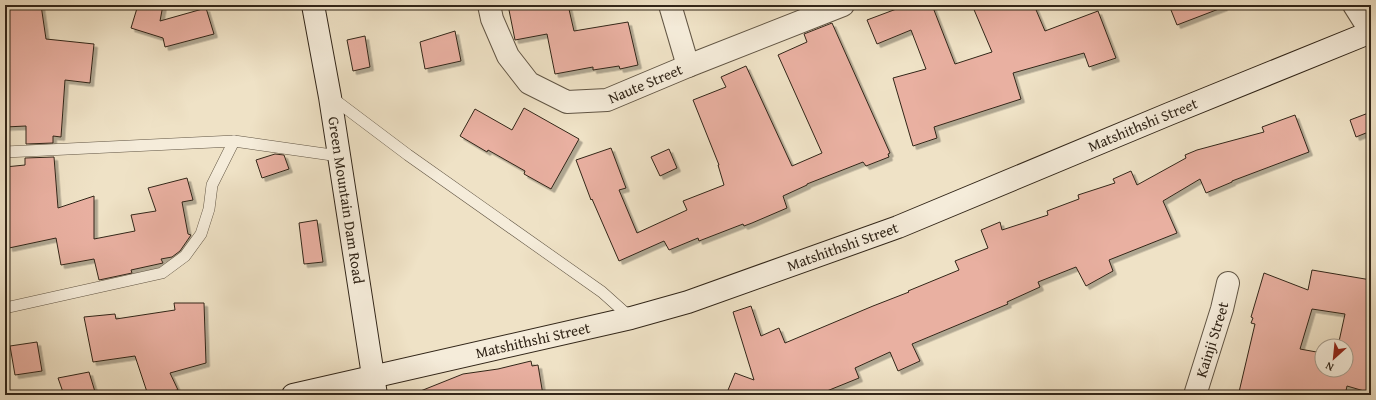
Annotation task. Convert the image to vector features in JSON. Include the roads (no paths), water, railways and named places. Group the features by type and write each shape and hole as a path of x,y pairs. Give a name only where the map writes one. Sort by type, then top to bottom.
{"main road":[{"name":"Green Mountain Dam Road","path":"313,5 330,97 374,386"},
{"name":"Naute Street","path":"489,5 492,19 508,56 529,83 567,102 607,100 688,66 843,5"},
{"path":"670,5 688,66"},
{"path":"1354,5 1371,32"},
{"name":"Matshithshi Street","path":"294,395 374,386 688,302 898,227 1371,32"},
{"name":"Kainji Street","path":"1196,395 1222,309 1228,283"}],"lane":[{"path":"330,97 408,155 602,292 632,318"},
{"path":"5,152 234,141 339,156"},
{"path":"5,308 162,273 185,256 201,234 209,209 212,185 234,141"}]}
